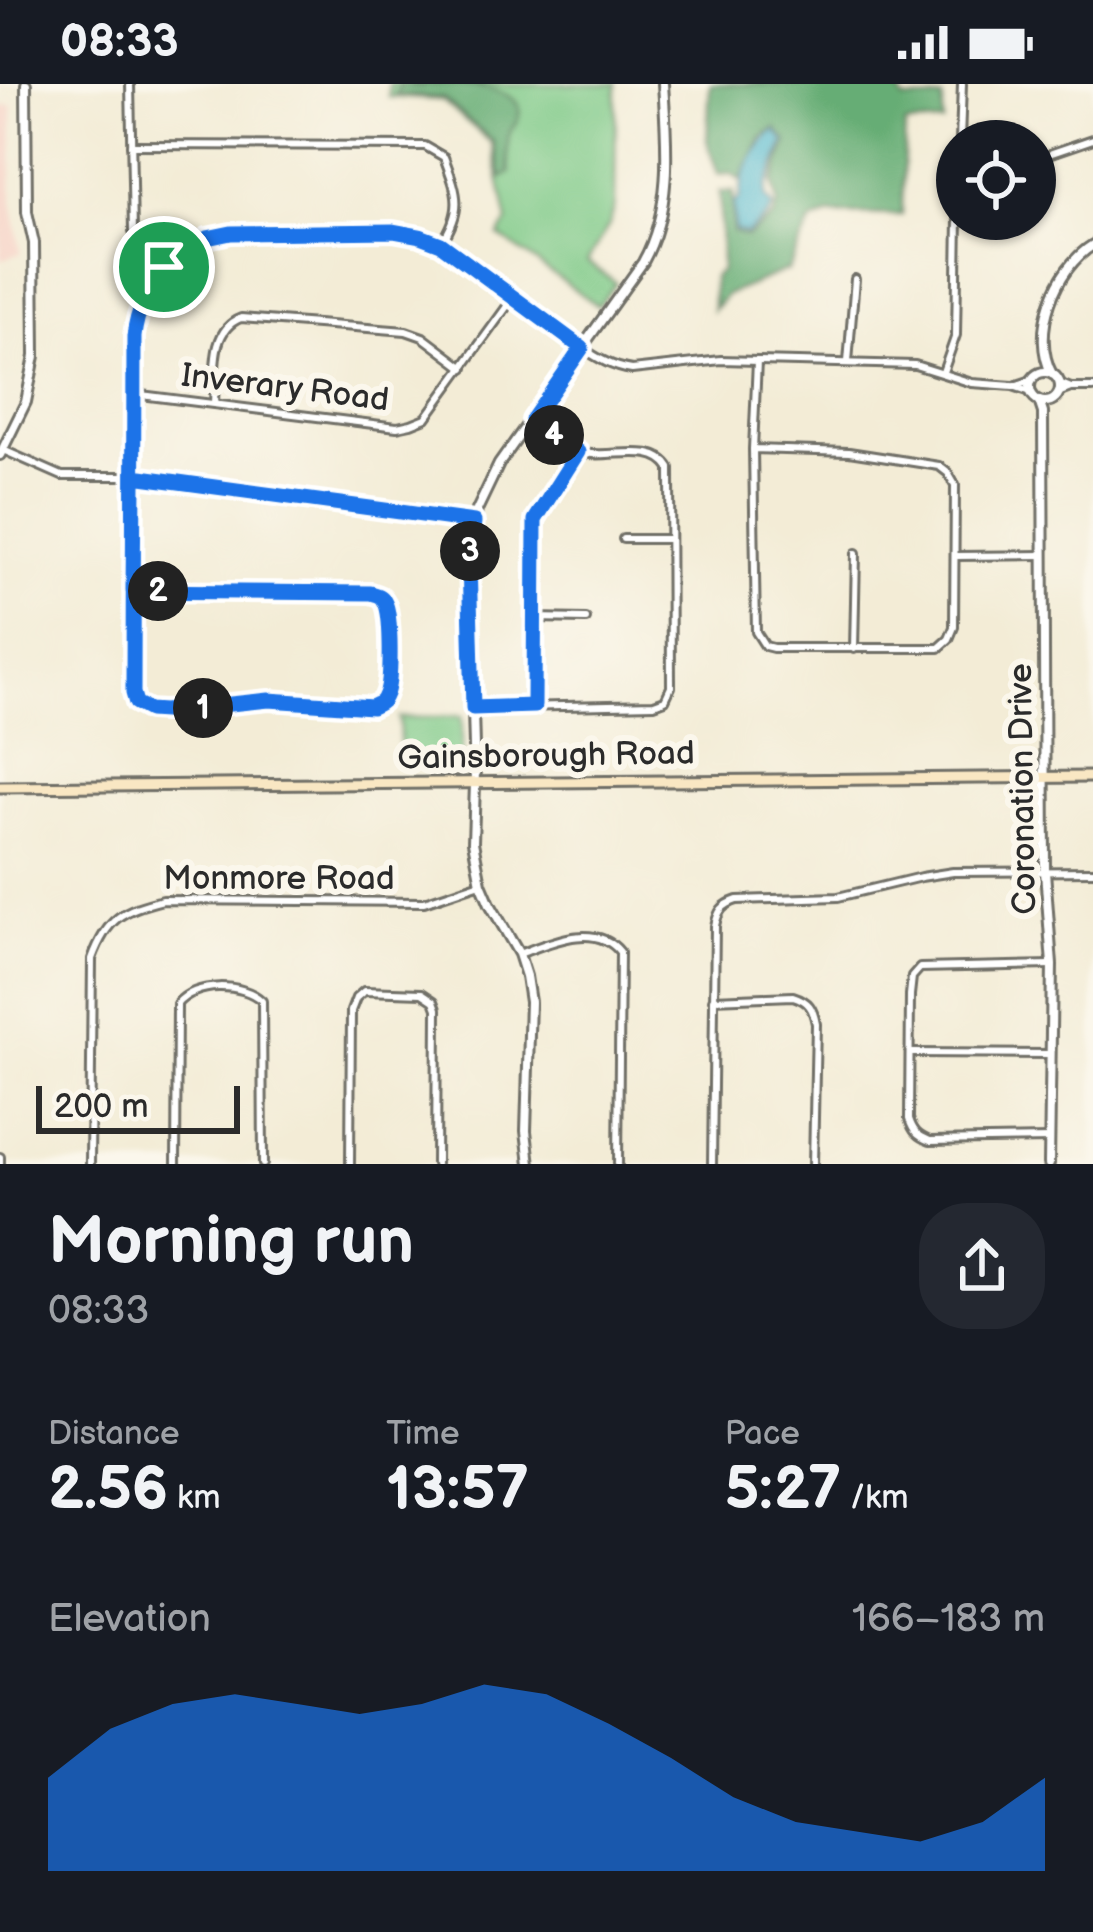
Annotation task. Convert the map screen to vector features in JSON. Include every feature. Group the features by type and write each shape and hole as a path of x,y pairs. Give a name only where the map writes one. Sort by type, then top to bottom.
{"main road":[{"name":"Gainsborough Road","path":"0,788 1093,777"}],"street":[{"path":"26,84 35,356 26,402 2,453 62,476 134,476 474,522"},
{"path":"130,84 133,232 164,267"},
{"path":"530,1164 526,1131 530,1002 520,954 481,883 473,842 469,561 474,522 499,464 656,239 666,186 663,84"},
{"path":"961,120 962,84"},
{"path":"1056,152 1093,139"},
{"path":"131,145 425,146 444,157 455,190 458,213 441,244"},
{"path":"133,591 380,596 388,620 388,688 383,701 372,707 269,700 149,710 136,703 133,591 136,319 164,267 207,238 231,233 393,231 420,236 441,244 606,364 632,370 721,360 915,364 972,383 1031,392 1093,388"},
{"path":"943,372 956,335 958,240"},
{"path":"1052,390 1044,361 1049,302 1073,260 1093,245"},
{"path":"848,362 855,279"},
{"name":"Inverary Road","path":"134,394 397,427 412,424 426,418 513,298"},
{"path":"214,403 219,335 241,319 406,331 464,368"},
{"path":"753,449 849,452 939,466 948,473 955,485 954,627 939,648 772,648 756,632 753,449 757,361"},
{"path":"1031,392 1044,361"},
{"path":"1013,386 1034,377"},
{"path":"1034,377 1052,390"},
{"name":"Coronation Drive","path":"1049,1164 1052,965 1045,871 1043,413 1052,390"},
{"path":"473,708 654,704 664,700 671,687 668,462 654,454 578,452 532,420"},
{"path":"534,706 535,520 578,452"},
{"path":"623,539 669,539"},
{"path":"854,649 856,553"},
{"path":"955,556 1043,555"},
{"path":"534,618 586,619"},
{"path":"712,1164 715,926 718,911 726,903 838,897 953,872 1093,871"},
{"name":"Monmore Road","path":"90,1164 92,959 105,928 116,917 163,900 424,902 481,883"},
{"path":"520,954 586,936 612,942 620,952 618,1164"},
{"path":"1050,1139 929,1141 919,1137 909,1119 910,994 912,977 920,968 1052,965"},
{"path":"176,1164 177,1004 184,994 196,990 230,989 255,994 262,1001 263,1164"},
{"path":"350,1164 351,1010 364,992 422,993 434,1001 436,1164"},
{"path":"713,999 793,996 805,1000 814,1011 814,1164"},
{"path":"910,1052 1051,1054"}],"shaded area":[{"path":"0,106 13,106 12,201 21,253 0,260"}],"green space":[{"path":"389,84 616,84 615,206 587,262 616,283 598,306 499,236 508,222 492,143 442,100 389,97"},
{"path":"401,84 486,88 512,99 519,107 508,140 510,173 502,178 493,141 443,98 395,95"},
{"path":"710,84 897,84 904,100 943,99 943,120 905,125 902,215 831,214 811,223 788,270 726,295 713,310 713,277 721,271 720,192 733,192 733,232 747,237 774,217 778,203 773,183 787,142 776,128 762,138 740,180 731,173 718,174 707,141"},
{"path":"462,716 462,763 401,764 399,718"}],"water":[{"path":"776,130 785,142 767,186 766,197 773,206 747,234 735,231 734,204 747,169"}],"route":[{"path":"164,267 142,302 134,337 134,485 133,591 133,693 136,703 164,711 269,700 372,707 383,701 388,688 389,658 386,606 380,596 371,593 133,591 134,485 134,476 474,522 469,561 473,708 534,706 535,520 578,452 532,420 582,348 441,244 420,236 393,231 231,233 207,238 164,267"}]}
